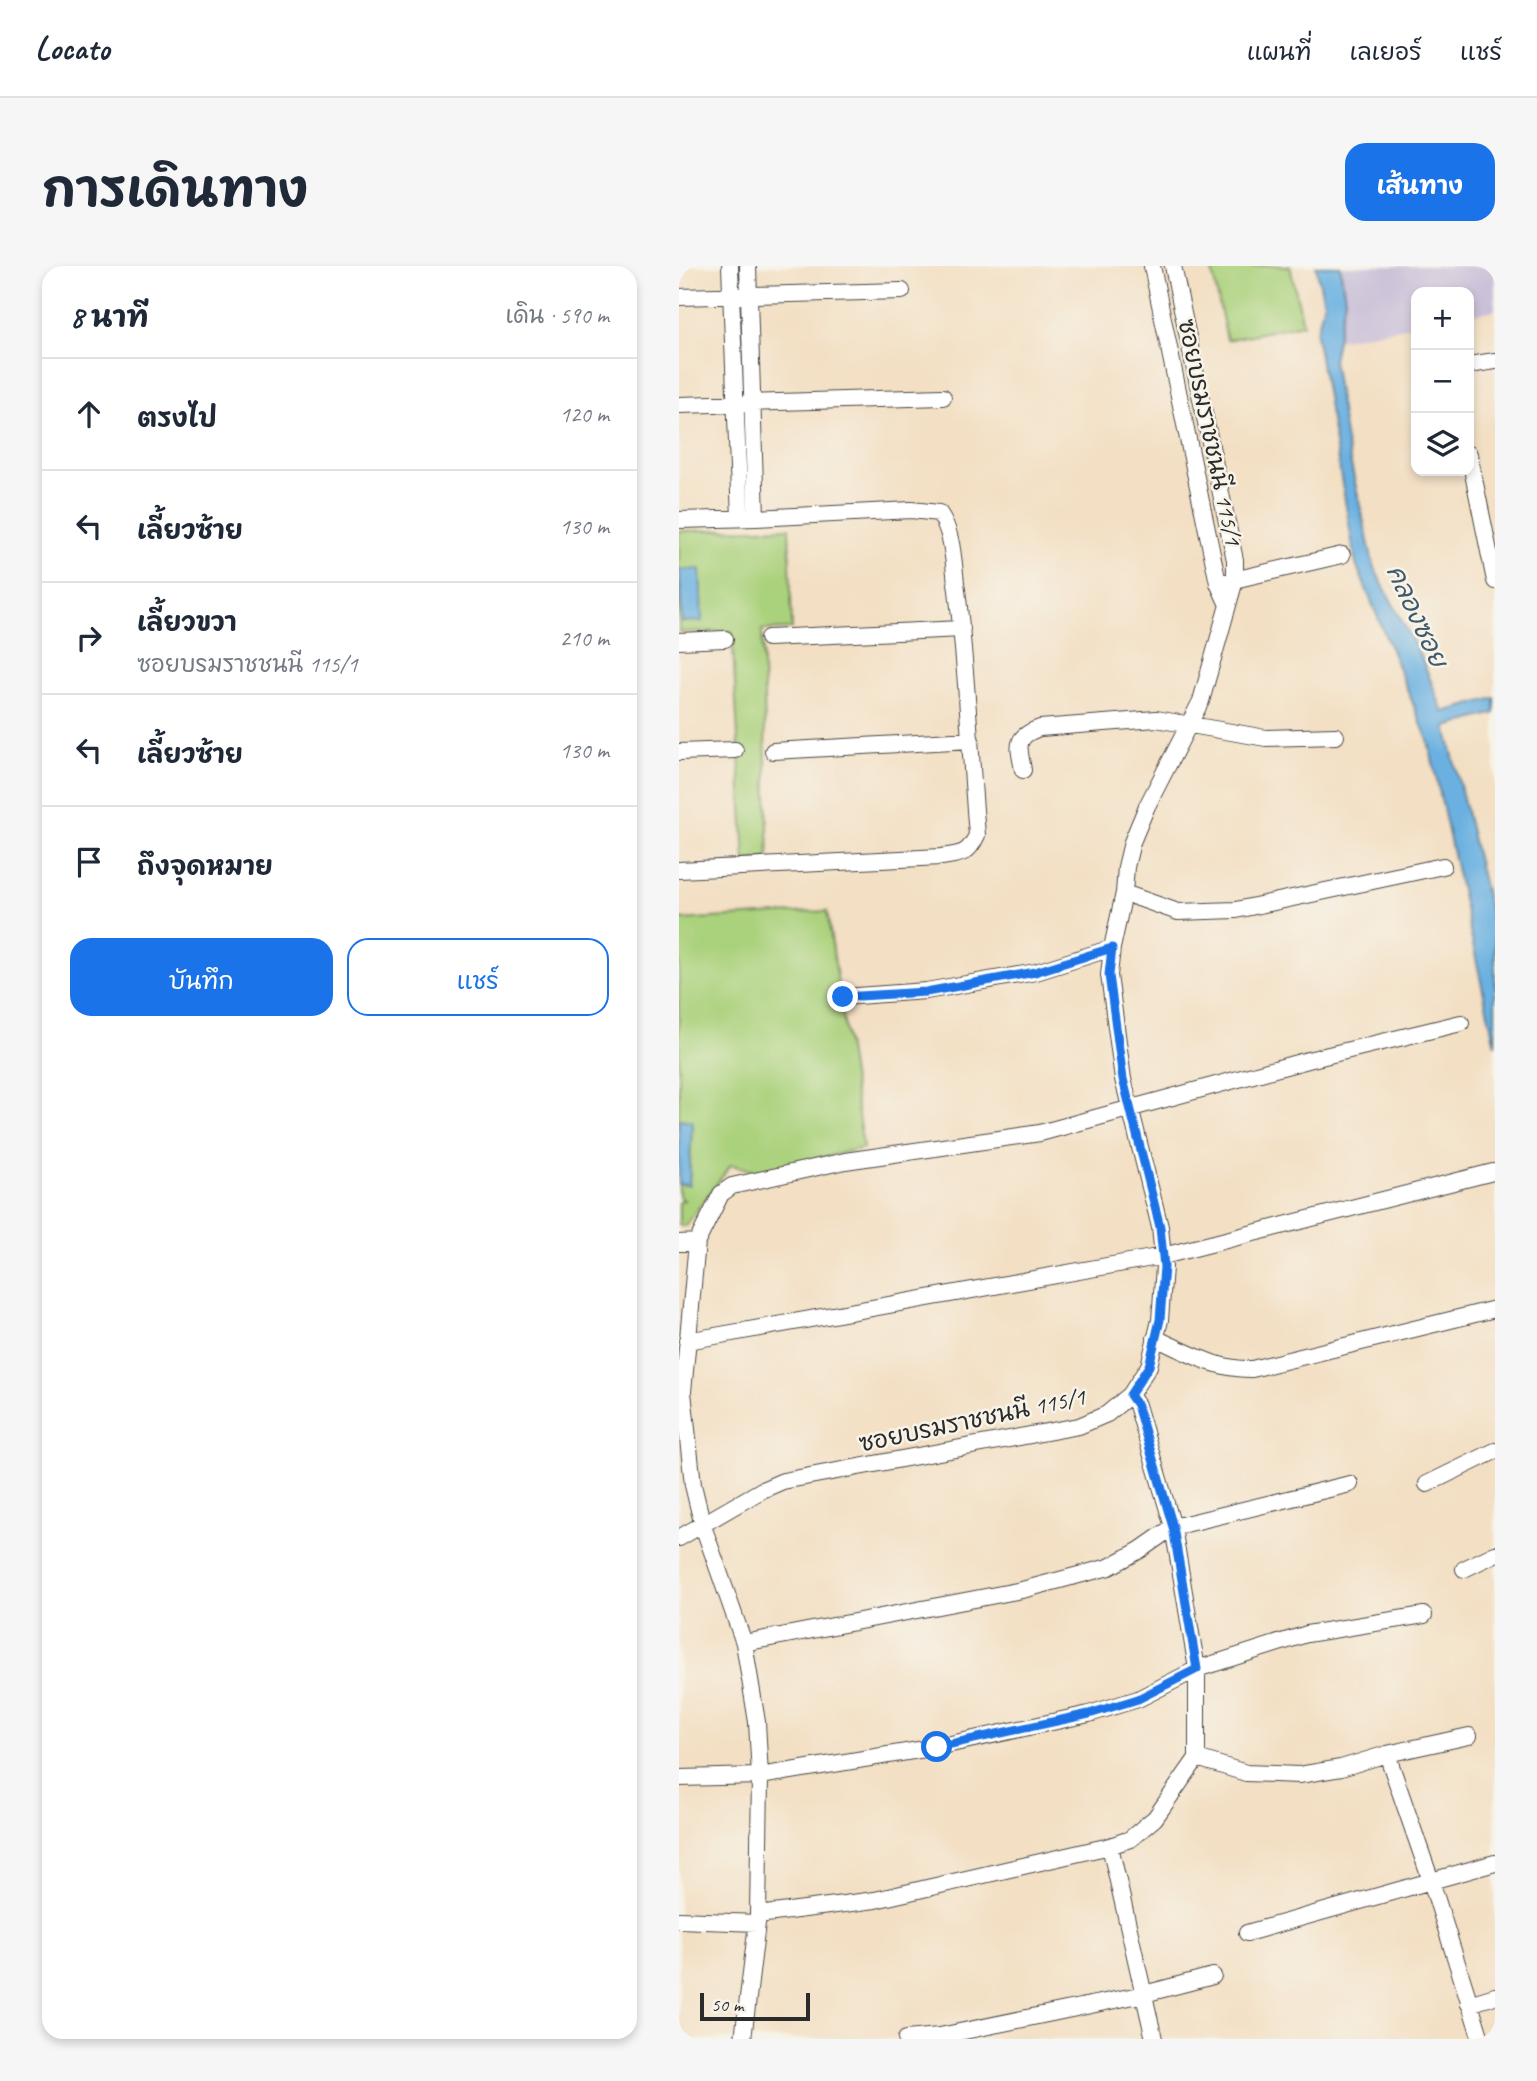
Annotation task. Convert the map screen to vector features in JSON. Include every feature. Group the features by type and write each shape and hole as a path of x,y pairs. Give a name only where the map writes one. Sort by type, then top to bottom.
{"street":[{"path":"730,266 734,402 748,518"},
{"path":"748,266 752,402 748,518"},
{"name":"ซอยบรมราชชนนี 115/1","path":"1152,266 1218,583 1228,605"},
{"name":"ซอยบรมราชชนนี 115/1","path":"679,1538 762,1490 783,1481 1079,1426 1107,1414 1130,1395 1149,1366 1160,1320 1163,1256 1160,1227 1123,1079 1109,975 1132,842 1147,806 1201,701 1235,580 1235,560 1173,266"},
{"path":"679,297 902,291"},
{"path":"1474,364 1495,361"},
{"path":"1178,390 1197,386"},
{"path":"679,405 943,397"},
{"path":"1474,476 1495,581"},
{"path":"1201,497 1220,493"},
{"path":"679,520 911,510 939,513 947,524 949,533 962,629 977,835 971,848 961,854 941,857 679,870"},
{"path":"1218,583 1342,555"},
{"path":"768,638 962,629"},
{"path":"679,641 725,639"},
{"path":"1023,770 1019,746 1021,738 1040,728 1156,719 1266,738 1336,736"},
{"path":"773,751 971,740"},
{"path":"679,752 735,750"},
{"path":"1124,893 1178,912 1214,912 1236,910 1443,866"},
{"path":"843,997 926,992 1035,972 1112,948"},
{"path":"743,2039 758,1919 760,1776 757,1722 744,1643 703,1526 692,1485 684,1403 697,1242 721,1194 732,1186 845,1161 1040,1133 1308,1060 1461,1023"},
{"path":"687,1342 1163,1256 1493,1172"},
{"path":"679,1243 697,1242"},
{"path":"1156,1338 1216,1366 1252,1369 1495,1309"},
{"path":"679,1920 758,1919 875,1900 1110,1846 1130,1839 1155,1818 1197,1758 1197,1669 1173,1527 1137,1405 1130,1395"},
{"path":"1426,1484 1495,1451"},
{"path":"744,1643 1023,1590 1109,1567 1173,1527 1350,1484"},
{"path":"1464,1569 1495,1554"},
{"path":"679,1778 760,1776 937,1747 1089,1714 1138,1699 1197,1669 1307,1634 1424,1615"},
{"path":"1197,1758 1245,1773 1299,1775 1341,1768 1387,1754 1469,1736"},
{"path":"1387,1754 1481,2039"},
{"path":"1110,1846 1154,2039"},
{"path":"1247,1933 1495,1863"},
{"path":"906,2039 940,2036 1144,1994 1213,1976"},
{"path":"1469,2004 1495,1996"}],"shaded area":[{"path":"1340,266 1495,266 1495,310 1474,314 1474,287 1411,287 1411,326 1338,340 1345,299"}],"green space":[{"path":"1211,266 1290,266 1303,324 1227,340"},
{"path":"789,528 792,629 762,630 769,860 745,861 732,631 679,632 679,531"},
{"path":"827,911 863,1148 760,1172 731,1165 685,1226 679,1225 679,1202 684,1200 679,1197 679,1184 689,1185 692,1121 679,1119 679,920"}],"water":[{"path":"1316,266 1340,266 1345,299 1333,360 1346,442 1374,568 1422,659 1443,712 1495,698 1495,713 1446,727 1495,933 1495,1045 1428,740 1356,564 1316,334 1324,303"},
{"path":"700,569 702,621 682,622 680,570"},
{"path":"679,1119 692,1121 689,1185 679,1184"}],"route":[{"path":"843,997 926,992 1035,972 1112,948 1109,975 1123,1079 1160,1227 1164,1267 1160,1320 1149,1366 1130,1395 1137,1405 1173,1527 1197,1669 1138,1699 1089,1714 937,1747"}],"water label":[{"name":"คลองซอย","path":"1417,616"}]}
